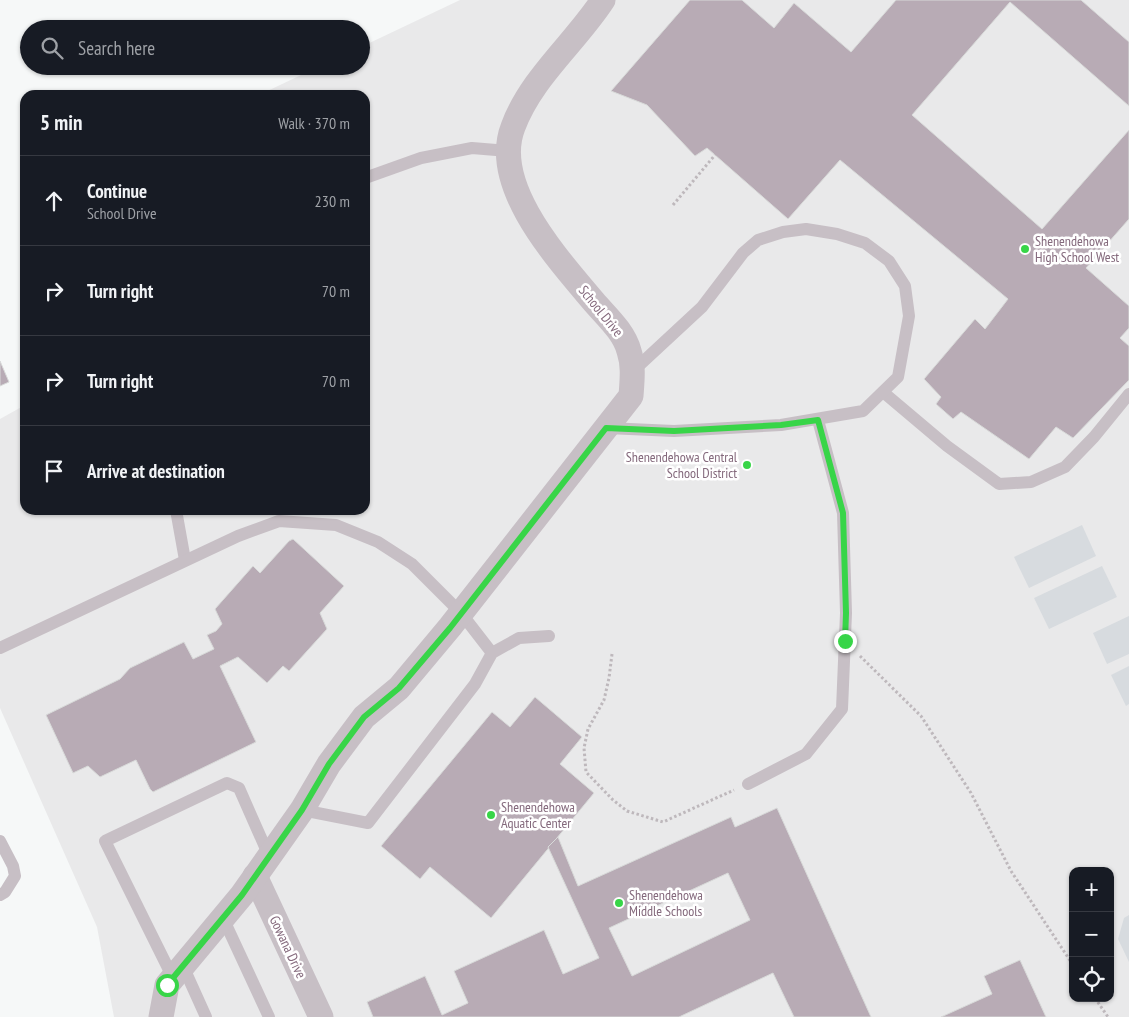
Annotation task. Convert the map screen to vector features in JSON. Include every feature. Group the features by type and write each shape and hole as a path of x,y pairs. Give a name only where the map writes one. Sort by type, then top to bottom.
{"street":[{"name":"School Drive","path":"161,1017 167,985 255,876 302,810 329,764 364,717 399,688 461,613 631,396 634,371 629,350 620,332 548,247 523,204 510,174 508,151 513,127 533,90 592,17 603,0"},
{"name":"Gowana Drive","path":"255,876 321,1017"}],"lane":[{"path":"370,176 421,158 472,148 508,151"},
{"path":"606,428 674,431 781,425 863,411 898,377 909,316 905,286 889,261 866,243 837,234 806,229 782,232 758,240 743,253 702,307 634,371"},
{"path":"883,392 947,446 999,484 1031,482 1065,467 1094,437 1129,394"},
{"path":"748,784 806,754 842,709 846,613 843,513 818,420"},
{"path":"177,515 185,560"},
{"path":"0,648 185,560 238,536 279,521 336,525 378,542 412,564 461,613 492,654"},
{"path":"302,810 368,823 475,684 492,654 519,638 549,636"},
{"path":"206,1017 178,972 105,841 227,783 239,788 269,856"},
{"path":"0,841 13,866 15,876 5,892 0,895"},
{"path":"223,918 269,1017"}],"path":[{"path":"673,205 715,155"},
{"path":"845,641 921,716 971,793 1011,871 1069,959"},
{"path":"612,654 604,700 588,729 584,748 586,772 613,800 627,811 663,822 748,784"},
{"path":"1098,1002 1108,1017"}],"shaded area":[{"name":"Shenendehowa Central School District","path":"460,0 1129,0 1129,1017 114,1017 97,927 0,708 0,419 20,408 20,515 370,515 370,90 270,90 301,75 370,75 370,43"},
{"path":"1082,525 1096,556 1029,588 1014,557"},
{"path":"1102,566 1117,597 1049,629 1034,598"},
{"path":"1129,616 1129,654 1107,664 1093,633"},
{"path":"1129,666 1129,704 1126,706 1111,675"},
{"path":"1129,915 1129,962 1118,939 1124,918"}],"building":[{"name":"Shenendehowa High School West","path":"690,0 742,0 774,28 794,3 851,52 896,0 1081,0 1129,42 1129,106 1010,2 912,115 1042,229 1129,130 1129,219 1086,268 1129,306 1129,328 1120,338 1129,346 1129,380 1073,438 1056,427 1029,459 961,412 953,419 936,404 941,397 924,379 975,319 985,329 1008,299 840,160 788,219 707,148 695,156 647,105 611,91"},
{"path":"0,361 9,382 0,386"},
{"path":"293,539 344,586 320,613 327,629 289,671 283,666 267,683 238,657 220,666 256,742 153,792 136,760 100,777 88,766 73,773 46,715 120,679 130,668 184,642 193,659 214,649 207,635 216,631 222,624 215,609 253,566 260,573"},
{"name":"Shenendehowa Aquatic Center","path":"535,697 582,737 560,764 594,793 491,918 430,867 420,879 381,846 492,712 510,727"},
{"name":"Shenendehowa Middle Schools","path":"777,808 871,1017 794,1017 773,973 679,1017 373,1017 367,1002 425,976 442,1015 468,1003 454,971 544,930 563,974 599,958 548,847 558,837 578,886 731,817 735,827","holes":["728,873 750,920 632,976 609,928"]},
{"path":"1020,960 1046,1017 941,1017 992,994 984,976"}],"place":[{"name":"Shenendehowa High School West","path":"1025,249"},
{"name":"Shenendehowa Central School District","path":"747,465"},
{"name":"Shenendehowa Aquatic Center","path":"491,815"},
{"name":"Shenendehowa Middle Schools","path":"619,903"}],"route":[{"path":"167,985 242,895 302,810 329,764 364,717 399,688 450,628 606,428 674,431 781,425 818,420 843,513 845,641"}]}
